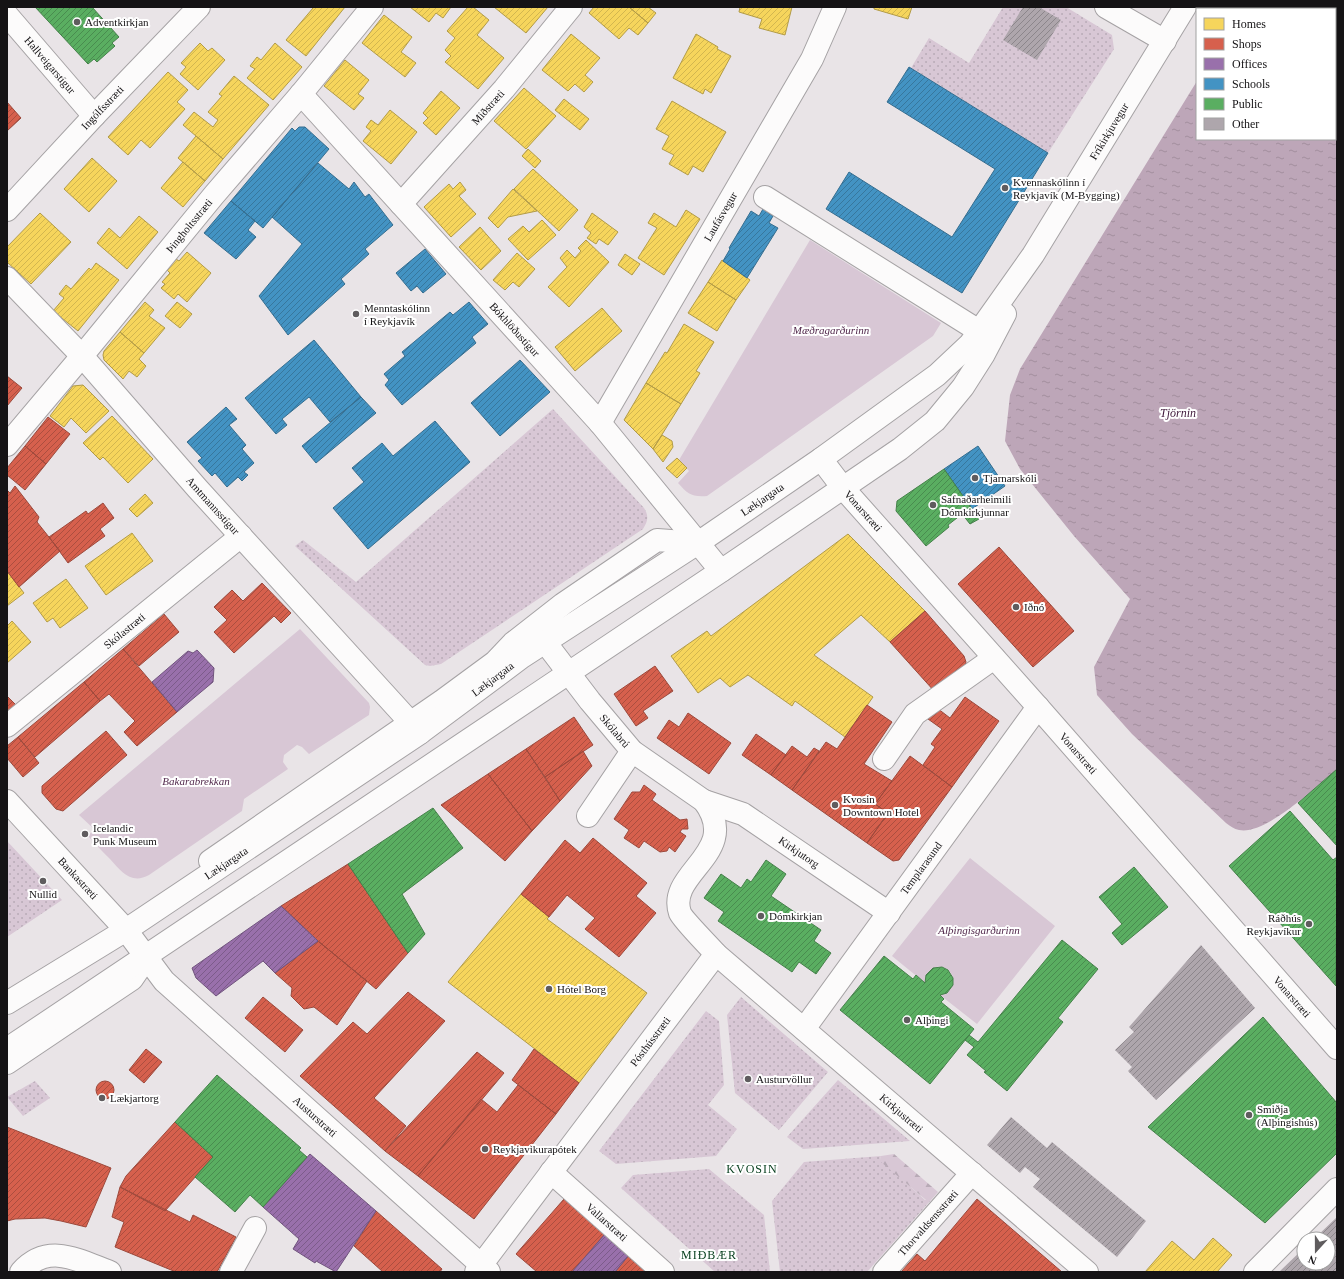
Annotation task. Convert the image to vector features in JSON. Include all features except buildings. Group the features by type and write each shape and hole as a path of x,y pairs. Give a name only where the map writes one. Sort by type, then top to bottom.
{"street":[{"name":"Ingólfsstræti","path":"7,210 94,116 199,7"},
{"name":"Þingholtsstræti","path":"7,445 372,7"},
{"name":"Miðstræti","path":"401,204 504,89 571,7"},
{"name":"Laufásvegur","path":"600,423 812,59 835,7"},
{"path":"1106,7 1165,40"},
{"name":"Fríkirkjuvegur","path":"977,343 1186,7"},
{"name":"Hallveigarstígur","path":"7,15 94,116"},
{"name":"Bókhlöðustígur","path":"301,94 600,423 721,571"},
{"path":"7,1049 147,957 721,571 900,449 935,421 963,387 977,343 765,196"},
{"name":"Amtmannsstígur","path":"7,278 82,356 168,455 415,728"},
{"name":"Lækjargata","path":"7,1003 126,930 170,901 415,728 698,543 821,459 929,382 977,343"},
{"name":"Vonarstræti","path":"821,459 843,488 1038,707 1337,1048"},
{"name":"Skólastræti","path":"7,726 241,536"},
{"path":"415,728 490,666 513,643 563,604 657,540 698,543"},
{"name":"Skólabrú","path":"545,642 568,674 632,751 704,801"},
{"path":"884,759 915,714 994,658"},
{"name":"Templarasund","path":"804,1029 1038,707"},
{"path":"588,816 632,751"},
{"path":"704,801 714,818 716,828 715,837 711,847 684,885 679,899 679,906 680,914 716,954"},
{"name":"Kirkjutorg","path":"704,801 743,814 889,914"},
{"name":"Bankastræti","path":"7,802 126,930 147,957"},
{"name":"Kirkjustræti","path":"716,954 1087,1272"},
{"name":"Pósthússtræti","path":"482,1270 551,1172 716,954"},
{"path":"7,1063 132,979 147,957"},
{"name":"Austurstræti","path":"147,957 164,981 482,1270"},
{"name":"Vallarstræti","path":"551,1172 663,1272"},
{"name":"Thorvaldsensstræti","path":"884,1272 972,1173"},
{"path":"1256,1272 1337,1189"},
{"path":"231,1272 255,1228"},
{"path":"21,1272 33,1261 48,1255 61,1255 110,1272"}],"green space":[{"path":"1003,7 1066,7 1112,35 1114,49 1048,153 911,68 929,38 969,63"},
{"name":"Mæðragarðurinn","path":"810,240 941,323 933,336 707,496 690,494 678,483 689,471 679,460"},
{"path":"553,409 644,508 647,514 646,523 643,529 441,664 430,666 425,665 295,546 303,540 356,582"},
{"name":"Bakarabrekkan","path":"300,629 369,703 369,715 309,754 302,747 297,745 284,755 283,762 288,769 244,799 242,811 149,875 143,878 137,878 122,872 88,836 94,829 79,815"},
{"path":"7,841 62,900 7,937"},
{"name":"Alþingisgarðurinn","path":"970,858 1055,926 977,1024 940,995 947,992 951,988 953,982 953,977 946,968 933,968 926,975 925,983 892,956"},
{"path":"741,997 828,1072 779,1130 735,1093 727,1015"},
{"path":"706,1011 719,1021 724,1085 708,1105 737,1129 716,1156 616,1164 599,1151"},
{"path":"838,1080 910,1141 803,1149 787,1137"},
{"path":"35,1081 50,1098 23,1116 7,1097"},
{"path":"894,1154 938,1192 931,1200 926,1200 881,1162 881,1156"},
{"path":"881,1156 880,1159 925,1200 931,1200 867,1272 780,1272 772,1201 804,1162"},
{"path":"709,1169 764,1215 770,1272 715,1272 621,1188 633,1175"}],"water":[{"name":"Tjörnin","path":"1337,7 1337,769 1291,808 1263,825 1250,830 1239,830 1226,823 1132,734 1097,695 1094,667 1130,599 1074,536 1020,469 1005,441 1010,395 1020,369 1196,83 1196,140 1336,140 1336,8 1242,8"}],"place":[{"name":"Adventkirkjan","path":"77,22"},
{"name":"Kvennaskólinn í Reykjavík (M-Bygging)","path":"1005,188"},
{"name":"Menntaskólinn í Reykjavík","path":"356,314"},
{"name":"Tjarnarskóli","path":"975,478"},
{"name":"Safnaðarheimili Dómkirkjunnar","path":"933,505"},
{"name":"Iðnó","path":"1016,607"},
{"name":"Kvosin Downtown Hotel","path":"835,805"},
{"name":"Icelandic Punk Museum","path":"85,834"},
{"name":"Nullid","path":"43,881"},
{"name":"Dómkirkjan","path":"761,916"},
{"name":"Ráðhús Reykjavíkur","path":"1309,924"},
{"name":"Hótel Borg","path":"549,989"},
{"name":"Alþingi","path":"907,1020"},
{"name":"Austurvöllur","path":"748,1079"},
{"name":"Lækjartorg","path":"102,1098"},
{"name":"Smiðja (Alþingishús)","path":"1249,1115"},
{"name":"Reykjavikurapótek","path":"485,1149"}],"district":[{"name":"KVOSIN","path":"752,1169"},
{"name":"MIÐBÆR","path":"709,1255"}]}
